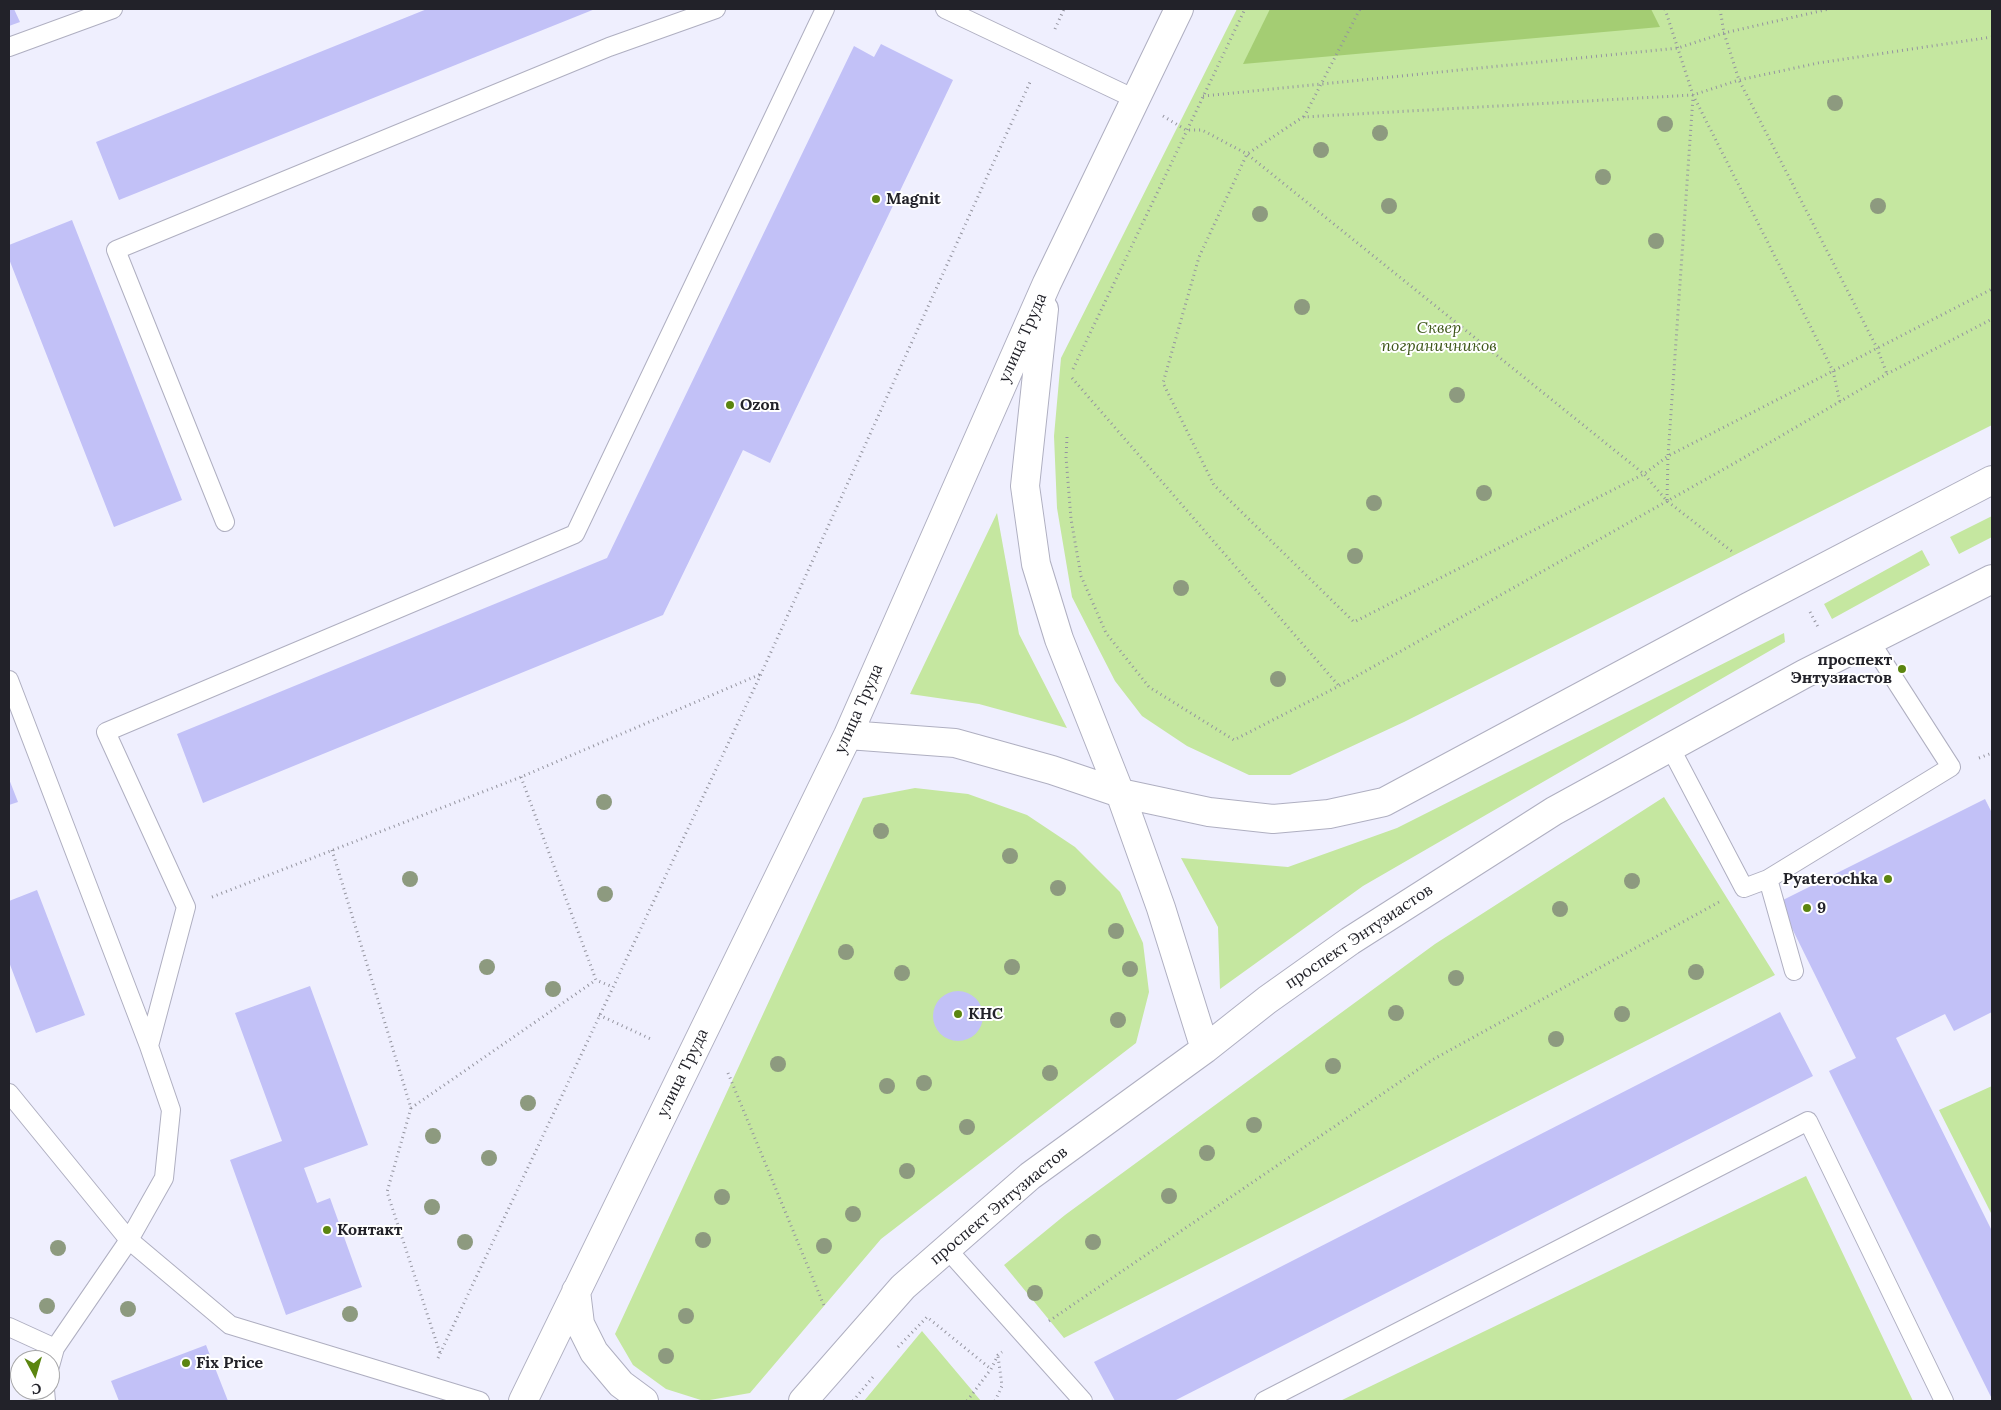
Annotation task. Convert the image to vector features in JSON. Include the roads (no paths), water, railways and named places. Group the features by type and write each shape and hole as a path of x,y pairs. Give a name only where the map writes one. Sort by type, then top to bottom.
{"main road":[{"name":"улица Труда","path":"523,1401 848,735 1047,283 1179,9"},
{"path":"1047,283 1025,486 1036,564 1059,639 1120,793 1161,908 1205,1050"},
{"path":"848,735 955,743 1052,770 1120,793 1209,812 1273,819 1329,814 1384,802 1992,480"},
{"name":"проспект Энтузиастов","path":"802,1401 903,1287 1030,1176 1205,1050 1267,1000 1350,941 1554,811 1804,674 1992,579"},
{"path":"576,1291 580,1324 594,1352 620,1384 644,1401"}],"lane":[{"path":"9,47 114,9"},
{"path":"225,522 116,250 609,47 716,9"},
{"path":"149,1046 186,907 106,732 575,534 825,9"},
{"path":"945,9 1135,98"},
{"path":"1670,747 1744,888 1768,879 1952,767 1870,641"},
{"path":"9,680 172,1110 164,1178 129,1240 55,1348 9,1327"},
{"path":"1768,879 1794,971"},
{"path":"9,1093 15,1114 129,1240 230,1325 426,1383 480,1401"},
{"path":"1264,1401 1808,1121 1944,1401"},
{"path":"947,1249 1082,1401"}],"place":[{"name":"Magnit","path":"876,199"},
{"name":"Ozon","path":"730,405"},
{"name":"проспект Энтузиастов","path":"1902,669"},
{"name":"Pyaterochka","path":"1888,879"},
{"name":"9","path":"1807,908"},
{"name":"КНС","path":"958,1014"},
{"name":"Контакт","path":"327,1230"},
{"name":"Fix Price","path":"186,1363"}],"park label":[{"name":"Сквер пограничников","path":"1439,337"}]}
